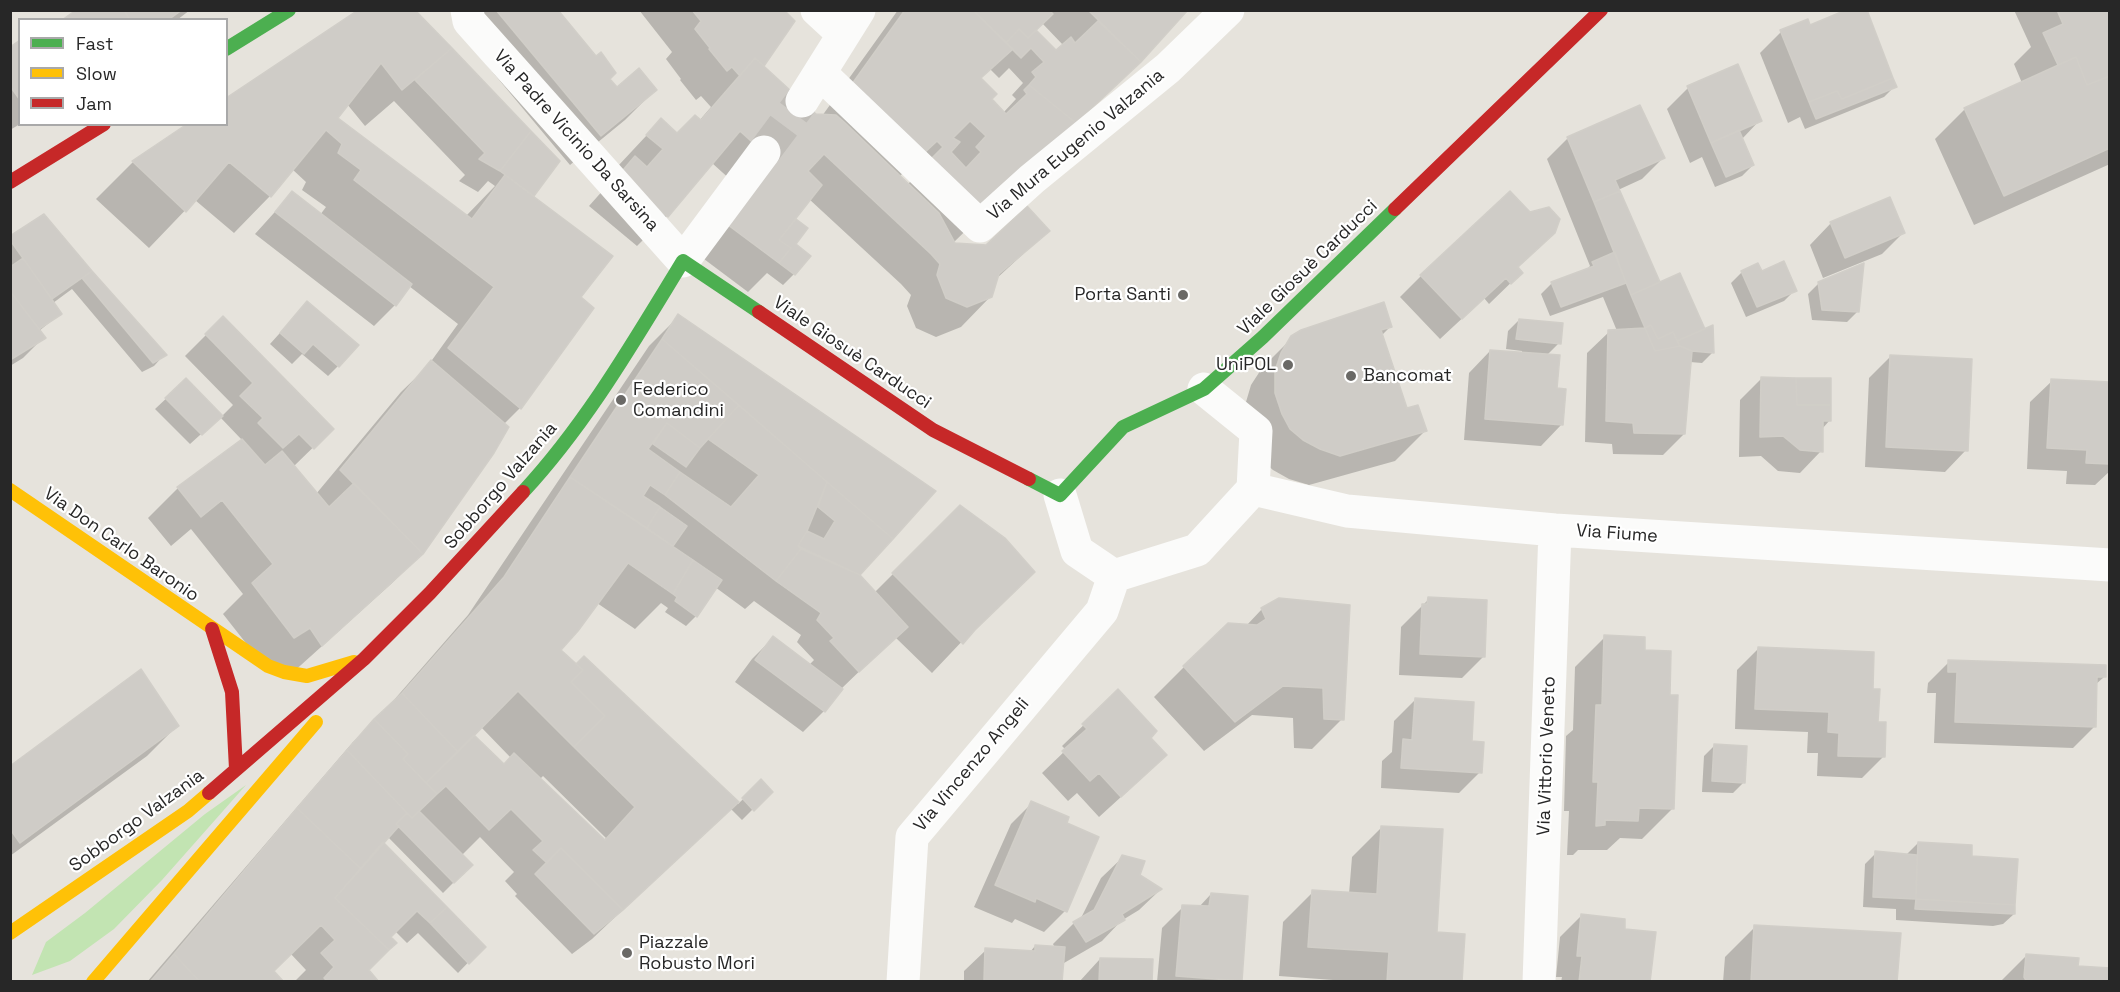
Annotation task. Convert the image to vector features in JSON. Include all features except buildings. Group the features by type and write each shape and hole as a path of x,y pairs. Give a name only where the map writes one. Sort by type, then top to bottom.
{"street":[{"path":"228,48 289,10"},
{"path":"802,101 851,22 817,10"},
{"name":"Via Mura Eugenio Valzania","path":"820,73 980,226 1032,179 1168,68 1228,10"},
{"name":"Viale Giosuè Carducci","path":"683,261 933,430 1060,495 1123,427 1204,389 1263,337 1601,10"},
{"name":"Via Padre Vicinio Da Sarsina","path":"463,14 683,261"},
{"path":"10,183 101,126"},
{"path":"683,261 764,152"},
{"name":"Sobborgo Valzania","path":"11,934 188,811 364,658 430,592 550,463 610,380 683,261"},
{"path":"1060,495 1077,551 1114,576 1197,550 1253,489 1256,431 1204,389"},
{"name":"Via Fiume","path":"1253,489 1347,511 1555,530 2109,566"},
{"name":"Via Don Carlo Baronio","path":"10,490 268,666 284,672 307,676 364,658"},
{"name":"Via Vittorio Veneto","path":"1539,981 1555,530"},
{"name":"Via Vincenzo Angeli","path":"903,981 912,837 1102,611 1114,576"},
{"path":"212,629 232,692 236,769"},
{"name":"Sobborgo Valzania","path":"93,981 313,726 364,658"}],"green space":[{"path":"246,785 162,880 114,929 70,961 32,975 46,942 85,913 205,814"}],"tunnel":[{"path":"764,152 802,101"}],"traffic: fast":[{"path":"228,48 289,10"},
{"path":"1029,479 1060,495 1123,427 1204,389 1263,337 1395,209"},
{"path":"523,492 589,410 683,261 759,312"}],"traffic: slow":[{"path":"10,490 268,666 284,672 307,676 354,662"},
{"path":"93,982 316,722"},
{"path":"10,933 188,811 209,793"}],"traffic: jam":[{"path":"1395,209 1601,10"},
{"path":"10,182 101,126"},
{"path":"759,312 933,430 1029,479"},
{"path":"209,793 364,659 430,593 523,492"},
{"path":"212,629 232,692 236,769"}],"place":[{"name":"Porta Santi","path":"1183,295"},
{"name":"UniPOL","path":"1288,365"},
{"name":"Bancomat","path":"1351,376"},
{"name":"Federico Comandini","path":"621,400"},
{"name":"Piazzale Robusto Mori","path":"627,953"}]}
